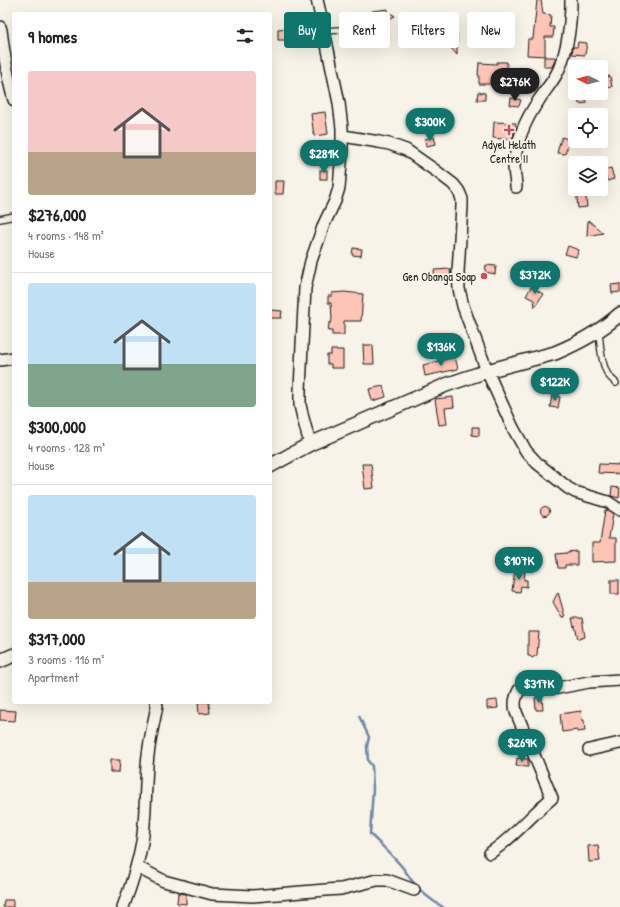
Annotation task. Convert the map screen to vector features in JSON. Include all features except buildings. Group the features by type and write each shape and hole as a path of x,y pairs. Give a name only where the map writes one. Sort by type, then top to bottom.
{"street":[{"path":"317,0 320,12"},
{"path":"516,187 514,167 520,137 527,120 559,70 568,39 571,0"},
{"path":"0,27 12,93"},
{"path":"310,444 300,405 305,288 311,261 324,224 338,194 342,136 339,103 328,48"},
{"path":"342,136 379,142 406,150 436,171 458,190 462,199 458,272 459,288 465,312 486,371 513,428 526,451 537,463 568,488 575,492 608,502 620,510"},
{"path":"272,465 310,444 446,385 486,371 555,352 577,343 599,330 620,314"},
{"path":"0,360 12,358"},
{"path":"0,661 12,656"},
{"path":"490,853 500,846 552,798 514,706 515,698 519,690 525,688 558,688 589,682 620,680"},
{"path":"123,907 137,867 143,834 147,766 156,704"},
{"path":"589,750 620,743"},
{"path":"137,867 164,881 212,894 253,896 340,889 377,880 386,880 414,890"}],"lane":[{"path":"0,219 12,216"},
{"path":"599,330 600,345 605,369 616,384"}],"waterway":[{"path":"359,716 369,737 367,746 368,761 372,766 373,789 370,834 391,855 420,890 443,907"}],"place":[{"name":"Adyel Helath Centre II","path":"509,130"},
{"name":"Gen Obanga Soap","path":"484,276"}]}
